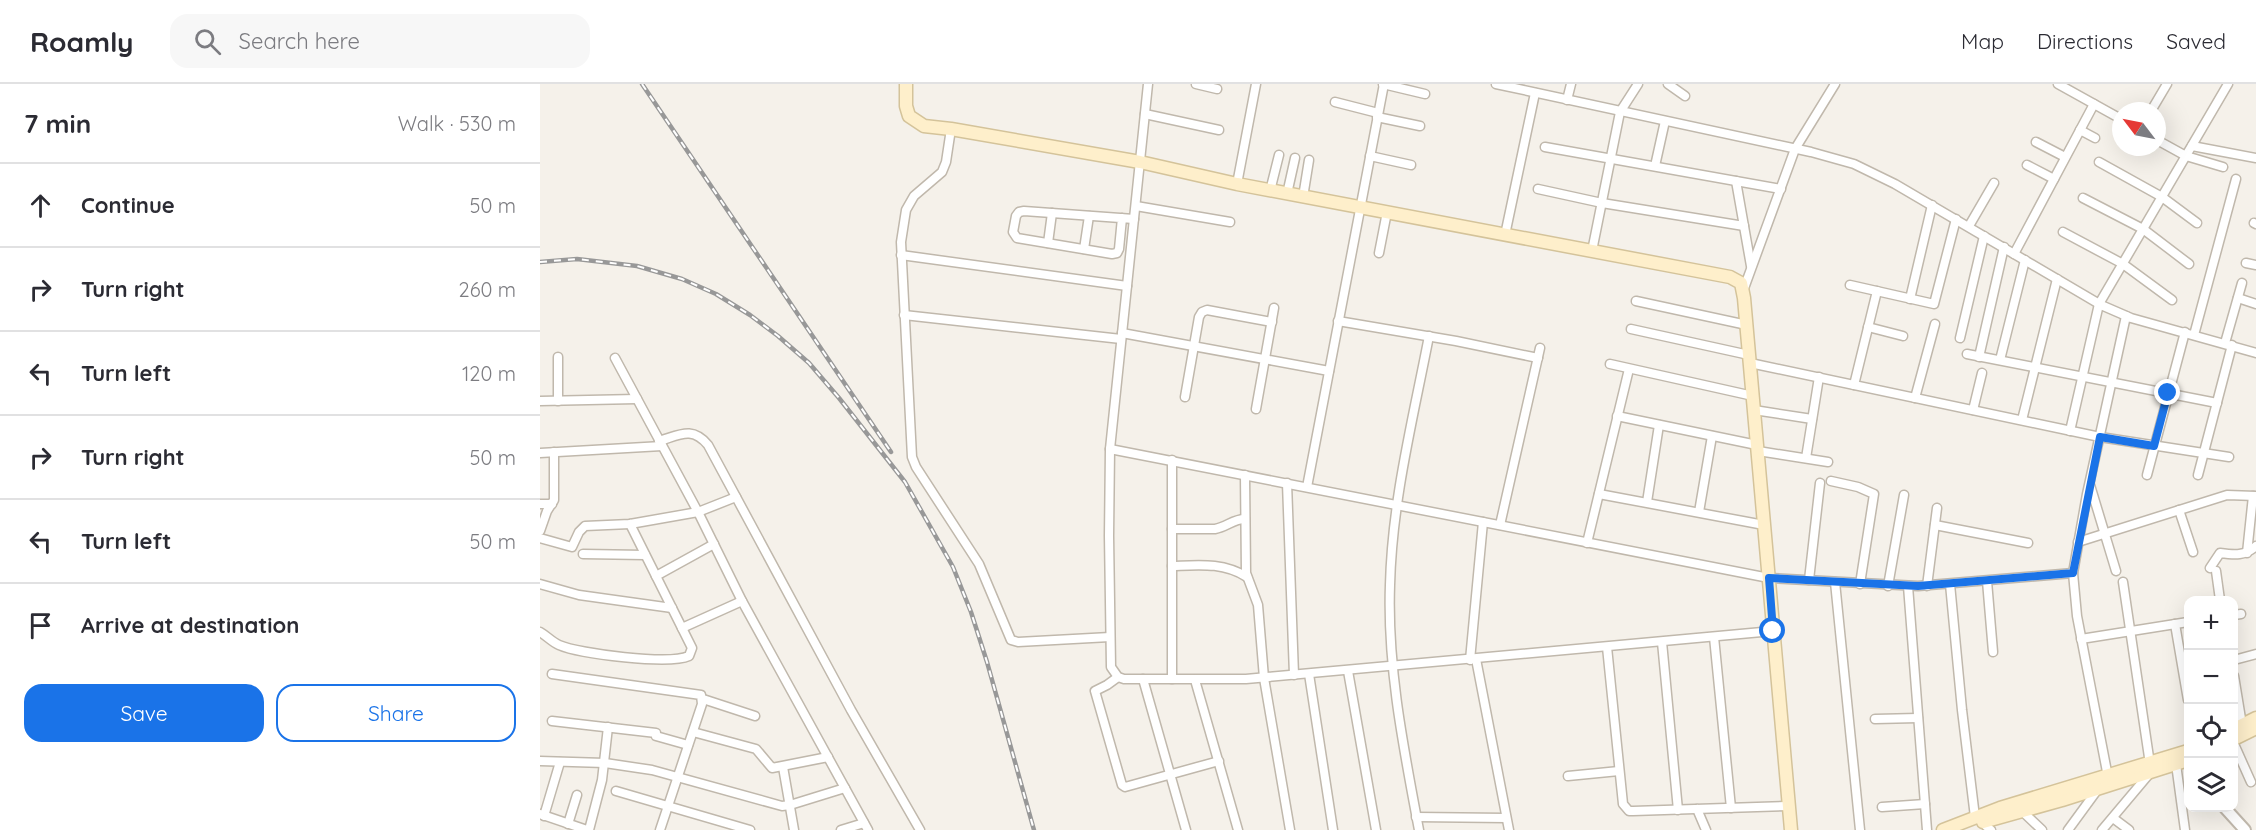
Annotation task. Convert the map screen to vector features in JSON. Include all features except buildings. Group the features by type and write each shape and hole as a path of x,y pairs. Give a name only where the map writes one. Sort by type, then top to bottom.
{"main road":[{"path":"906,84 906,106 909,116 924,126 1140,162 1270,191 1730,277 1741,283 1747,325 1791,830"},
{"path":"2238,727 2256,718"},
{"path":"2238,737 2256,728"},
{"path":"1963,830 1987,826 2022,811 2098,789 2150,769 2184,759"},
{"path":"1943,830 2000,808 2108,777 2150,769"}],"street":[{"path":"1148,84 1110,448 1111,668 1118,677 1195,680 1264,678 1773,631"},
{"path":"1196,84 1217,89"},
{"path":"1237,184 1256,84"},
{"path":"1307,487 1383,84 1425,94"},
{"path":"1496,84 1523,87 1535,93 1795,149 1854,164 1872,171 1969,226 2099,304 2126,316 2256,353"},
{"path":"1567,100 1571,84"},
{"path":"1592,251 1620,112 1638,84"},
{"path":"1668,84 1685,96"},
{"path":"1743,291 1795,149 1835,84"},
{"path":"2058,84 2112,114"},
{"path":"2070,430 2099,304 2228,84"},
{"path":"2156,102 2164,85"},
{"path":"1504,235 1535,93"},
{"path":"1335,102 1420,126"},
{"path":"2014,254 2094,104"},
{"path":"1145,114 1219,130"},
{"path":"1654,166 1665,121"},
{"path":"951,129 946,162 942,172 914,196 906,210 901,242 909,429 913,463 979,564 1011,640 1018,642 1110,637"},
{"path":"2080,130 2095,138"},
{"path":"2036,142 2066,158"},
{"path":"2166,145 2186,156 2223,166"},
{"path":"2192,146 2256,158"},
{"path":"1545,147 1781,189"},
{"path":"1270,191 1279,155"},
{"path":"1370,156 1411,165"},
{"path":"1287,194 1295,158"},
{"path":"1303,197 1309,160"},
{"path":"2099,162 2162,196 2197,223"},
{"path":"2027,165 2054,179"},
{"path":"2194,335 2236,179"},
{"path":"1736,181 1752,268"},
{"path":"1969,226 1994,183"},
{"path":"1538,189 1602,203 1744,226"},
{"path":"2083,198 2143,230 2189,264"},
{"path":"1910,298 1932,205"},
{"path":"1136,206 1230,222"},
{"path":"1122,218 1117,253 1017,238 1013,232 1019,212 1052,213 1089,216 1122,218 1134,219"},
{"path":"1379,253 1387,212"},
{"path":"1048,243 1052,213"},
{"path":"1084,249 1089,216"},
{"path":"1850,285 1936,303 1956,219"},
{"path":"2063,232 2123,264 2172,300"},
{"path":"1960,338 1984,236"},
{"path":"1979,357 2004,247"},
{"path":"901,255 1127,286"},
{"path":"2000,360 2025,260"},
{"path":"2246,263 2256,265"},
{"path":"2022,420 2057,279"},
{"path":"2198,475 2217,403 2242,283"},
{"path":"1854,385 1876,291"},
{"path":"2238,298 2256,304"},
{"path":"1636,301 1747,325"},
{"path":"1256,409 1274,308"},
{"path":"1185,397 1199,317 1202,312 1207,310 1272,322"},
{"path":"904,315 1194,345 1329,371"},
{"path":"2108,777 2081,639 2073,592 2073,573 2126,316"},
{"path":"1338,321 1429,336 1538,358"},
{"path":"1916,398 1935,324"},
{"path":"1868,327 1903,336"},
{"path":"1631,329 1854,385 2100,437 2229,458"},
{"path":"2147,475 2185,332"},
{"path":"1419,830 1393,667 1390,586 1397,505 1429,336"},
{"path":"1500,525 1540,348"},
{"path":"1967,354 2217,403"},
{"path":"558,357 558,401"},
{"path":"615,358 698,512 742,601 866,826 841,830"},
{"path":"1610,364 1753,396"},
{"path":"1587,543 1629,369"},
{"path":"1973,410 1982,372"},
{"path":"1806,458 1819,377"},
{"path":"540,401 637,399"},
{"path":"1754,410 1812,419"},
{"path":"1617,416 1828,462"},
{"path":"1647,502 1659,425"},
{"path":"540,453 661,443 687,433 702,437 851,710 920,830"},
{"path":"1700,512 1712,436"},
{"path":"1110,448 1769,578 1888,586 1927,586 2073,573"},
{"path":"540,531 555,496 554,452"},
{"path":"1172,460 1172,679"},
{"path":"1245,475 1247,577 1258,605 1264,678 1290,830"},
{"path":"1831,482 1858,487 1874,494 1860,584"},
{"path":"1287,483 1294,675"},
{"path":"1809,580 1820,483"},
{"path":"2090,483 2116,571"},
{"path":"1599,494 1764,525"},
{"path":"1888,586 1904,495"},
{"path":"2078,542 2227,495 2254,496 2247,553"},
{"path":"540,538 572,547 581,528 585,526 630,524 698,512 736,496"},
{"path":"540,504 552,504"},
{"path":"1927,586 1937,508"},
{"path":"2179,510 2193,552"},
{"path":"1172,529 1215,529 1222,528 1233,520 1245,519"},
{"path":"1483,522 1473,660 1509,830"},
{"path":"540,632 554,643 564,647 623,658 685,658 692,653 692,648 630,524"},
{"path":"1935,525 2028,543"},
{"path":"656,576 714,544"},
{"path":"2219,596 2213,570 2220,553 2239,555 2247,553 2256,546"},
{"path":"584,554 645,555"},
{"path":"1172,566 1219,565 1247,577"},
{"path":"1987,581 1993,652"},
{"path":"1836,582 1860,830"},
{"path":"2102,830 2150,769 2123,582"},
{"path":"1950,584 1975,817"},
{"path":"540,585 579,595 672,608"},
{"path":"1908,586 1926,830"},
{"path":"682,628 742,601"},
{"path":"2081,639 2184,623"},
{"path":"2175,624 2184,677"},
{"path":"1714,637 1731,808"},
{"path":"1662,642 1678,810"},
{"path":"1607,647 1623,804 1629,811 1788,806"},
{"path":"2238,659 2256,654"},
{"path":"1348,671 1376,830"},
{"path":"552,674 661,691 698,693 703,699 755,716"},
{"path":"1309,674 1334,830"},
{"path":"1118,677 1095,691 1122,785 1128,788 1219,760"},
{"path":"1143,679 1186,830"},
{"path":"1195,680 1238,830"},
{"path":"660,830 703,699"},
{"path":"1875,719 1918,718"},
{"path":"552,721 656,735 688,745"},
{"path":"560,762 542,815 588,830 604,763 608,727"},
{"path":"693,732 756,749 770,766 776,768 828,757"},
{"path":"2238,753 2251,782"},
{"path":"540,761 604,763 652,770 773,805 790,805 845,788"},
{"path":"783,767 794,830"},
{"path":"1568,776 1619,771"},
{"path":"2068,830 2098,789"},
{"path":"616,791 750,830"},
{"path":"568,824 577,795"},
{"path":"1882,807 1925,804"},
{"path":"1697,809 1706,830"},
{"path":"2022,811 2042,830"},
{"path":"2185,812 2185,830"},
{"path":"2229,812 2245,830"},
{"path":"1416,817 1506,818"},
{"path":"2113,818 2129,830"}],"railway":[{"path":"642,84 891,452"},
{"path":"540,262 577,259 637,266 682,279 716,294 750,315 809,363 905,482 953,567 987,662 1034,830"}],"route":[{"path":"1773,631 1769,578 1918,586 2073,573 2074,558 2100,437 2154,446 2168,393"}]}
